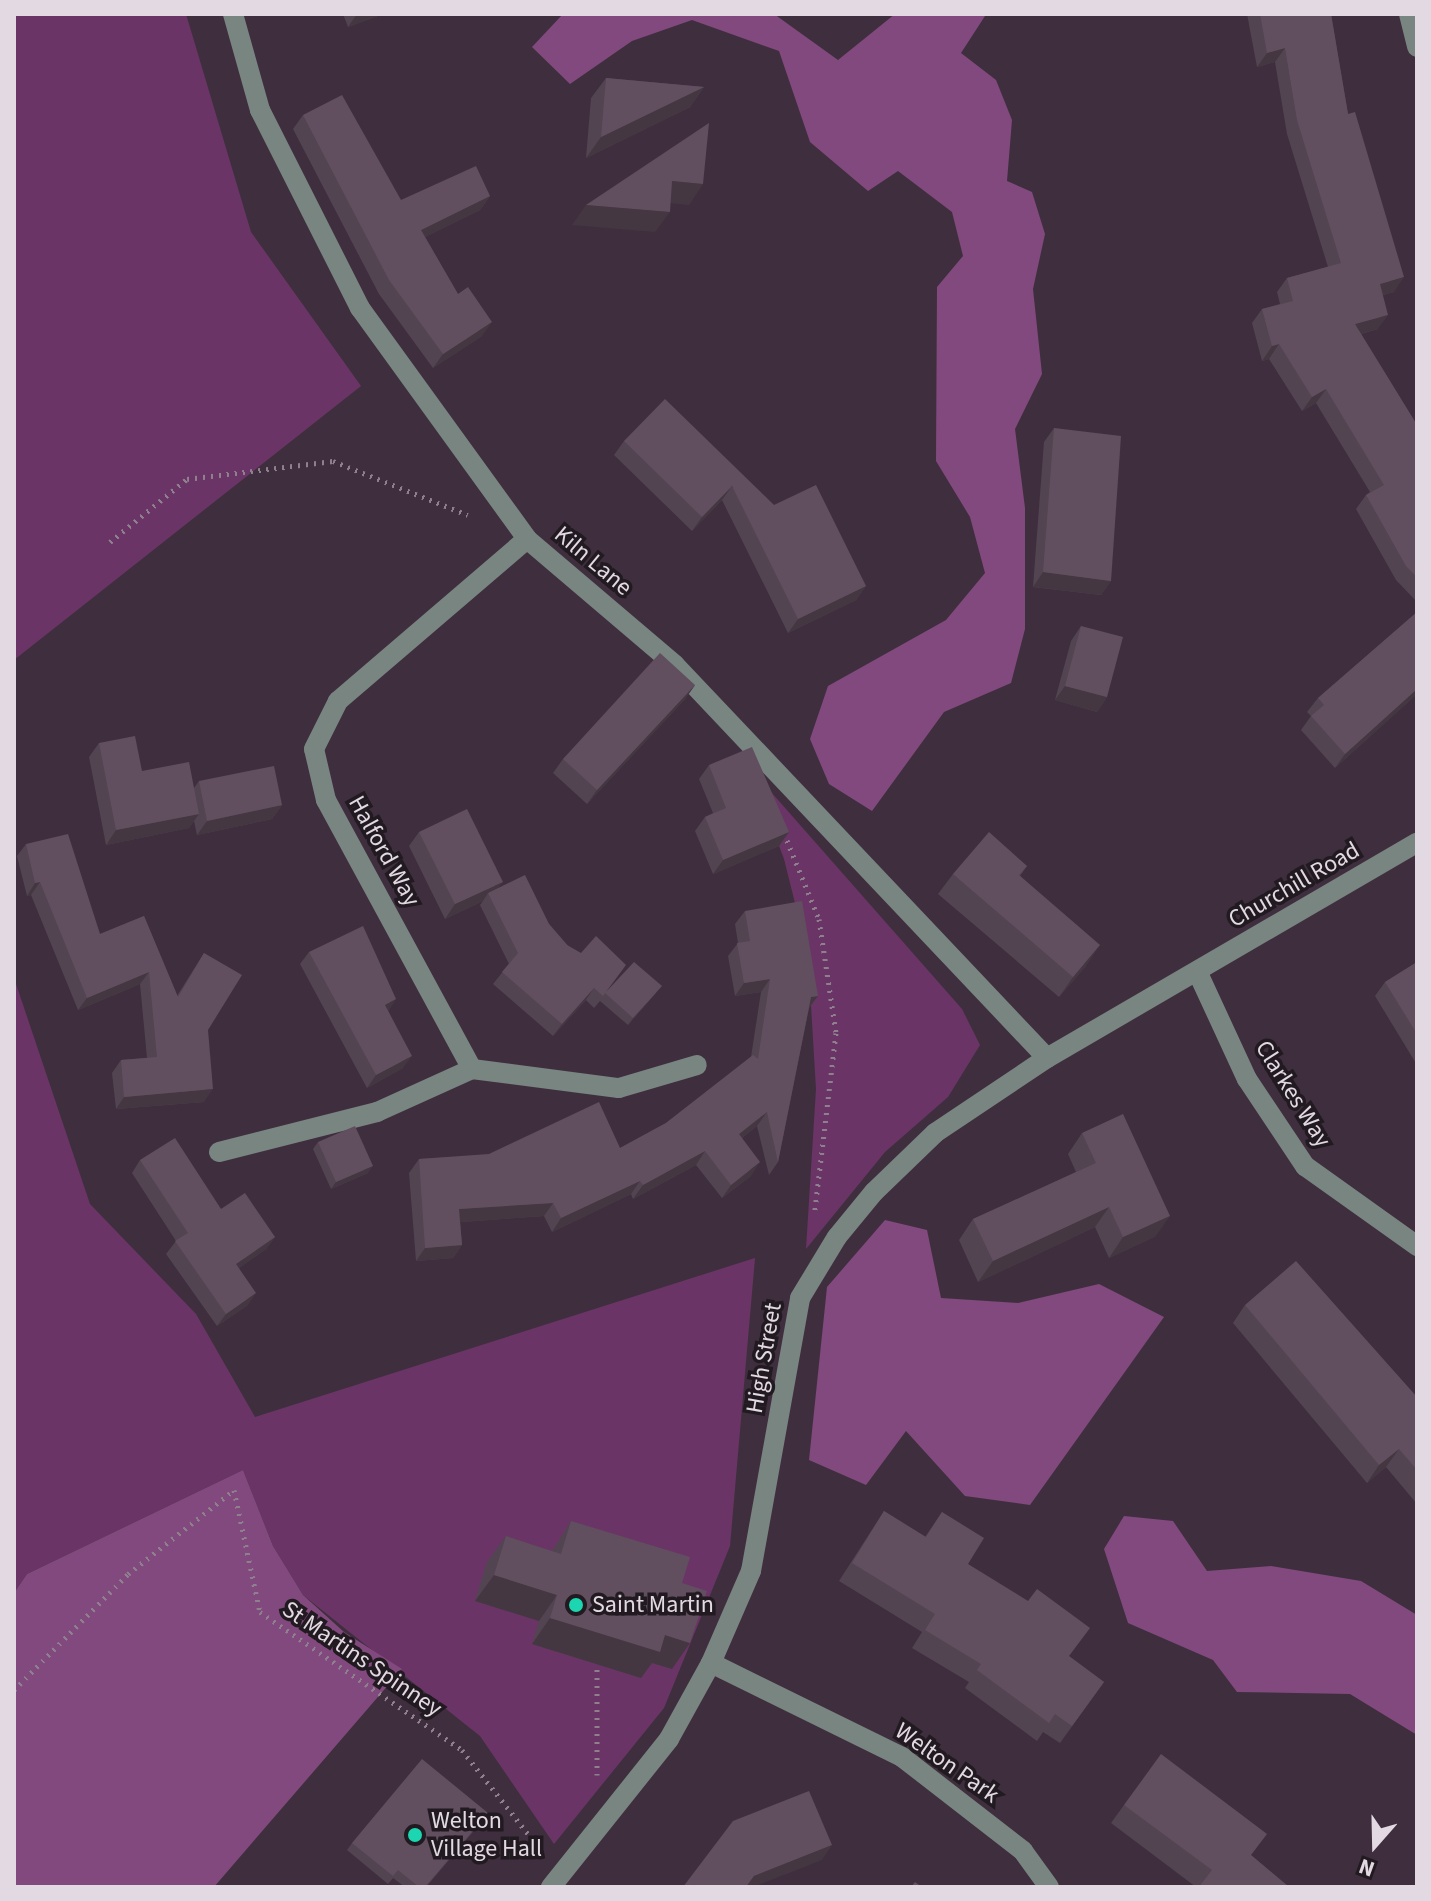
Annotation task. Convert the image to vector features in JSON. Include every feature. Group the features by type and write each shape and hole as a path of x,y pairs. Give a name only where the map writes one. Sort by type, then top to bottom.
{"street":[{"name":"Kiln Lane","path":"233,14 260,110 360,308 527,539 675,665 1047,1058"},
{"path":"1409,14 1417,47"},
{"name":"Halford Way","path":"472,1069 326,800 314,749 338,701 527,539"},
{"name":"Churchill Road","path":"1197,971 1417,843"},
{"name":"High Street","path":"557,1881 669,1739 711,1663 751,1571 800,1298 837,1237 884,1182 935,1133 1047,1058 1197,971"},
{"name":"Clarkes Way","path":"1197,971 1247,1079 1305,1166 1417,1246"},
{"path":"219,1152 377,1112 439,1088 472,1069 619,1088 697,1065"},
{"name":"Welton Park","path":"711,1663 902,1757 1023,1851 1049,1887"}],"path":[{"path":"110,542 187,479 333,461 472,517"},
{"path":"779,821 819,919 836,1033 828,1134 812,1224"},
{"name":"St Martins Spinney","path":"14,1690 128,1574 234,1490 260,1612 462,1750 557,1881"},
{"path":"597,1664 593,1759 606,1819"}],"shaded area":[{"path":"14,14 186,14 251,232 361,386 14,660"},
{"path":"563,14 774,14 838,60 895,14 992,14 985,16 961,53 996,80 1012,120 1007,181 1032,192 1045,234 1033,289 1042,374 1015,429 1025,508 1025,629 1011,683 944,712 872,811 829,784 810,739 828,686 946,620 985,573 970,517 936,461 937,287 963,256 952,212 898,171 868,191 810,142 779,51 692,20 632,41 570,84 532,47"},
{"path":"750,768 962,1009 980,1045 948,1097 885,1152 806,1249 816,1089 808,955 784,859"},
{"path":"14,978 90,1204 196,1314 255,1417 755,1258 730,1546 664,1708 554,1844 480,1736 303,1595 273,1546 243,1470 27,1574 14,1593"},
{"path":"885,1220 927,1230 941,1298 1018,1303 1099,1284 1164,1317 1030,1505 965,1496 906,1431 866,1485 809,1460 827,1287"},
{"path":"243,1470 273,1546 303,1595 344,1632 402,1669 214,1887 14,1887 14,1593 27,1574"},
{"path":"1124,1516 1173,1521 1207,1571 1271,1566 1361,1581 1417,1615 1417,1735 1350,1694 1237,1692 1213,1660 1128,1623 1104,1549"}],"building":[{"path":"1260,14 1331,14 1348,114 1355,112 1404,277 1380,284 1388,315 1355,324 1417,425 1417,577 1406,566 1366,495 1384,485 1326,389 1312,397 1279,344 1272,346 1262,309 1293,301 1287,278 1341,263 1297,120 1285,48 1267,53"},
{"path":"606,78 704,87 601,137"},
{"path":"342,95 401,200 476,166 490,196 421,230 458,294 468,287 492,322 443,354 389,280 303,115"},
{"path":"709,123 703,184 672,181 670,212 586,205"},
{"path":"665,399 774,505 816,485 866,586 798,619 732,486 702,517 624,441"},
{"path":"1054,428 1121,436 1111,581 1043,572"},
{"path":"1417,612 1417,689 1345,754 1311,716 1324,705 1318,698"},
{"path":"1081,626 1123,637 1107,697 1065,686"},
{"path":"660,653 695,685 597,790 563,759"},
{"path":"135,736 142,771 189,762 199,814 116,830 99,743"},
{"path":"752,747 789,832 723,860 705,817 726,808 709,765"},
{"path":"274,766 282,805 207,821 199,781"},
{"path":"467,809 503,882 455,904 419,832"},
{"path":"989,832 1027,866 1019,875 1100,945 1073,977 953,874"},
{"path":"68,834 100,934 144,916 178,997 204,953 242,975 208,1030 213,1089 124,1097 121,1060 157,1057 149,972 87,998 40,882 35,883 26,844"},
{"path":"525,875 549,924 567,945 581,953 596,936 626,965 603,996 594,988 562,1024 502,972 518,953 488,893"},
{"path":"802,901 818,996 811,997 778,1162 767,1112 739,1134 760,1162 731,1185 705,1151 643,1185 640,1181 561,1218 553,1203 459,1209 462,1245 425,1248 419,1159 489,1154 599,1102 620,1148 666,1123 753,1055 758,1059 770,979 744,983 737,943 750,941 745,911"},
{"path":"363,926 396,999 385,1005 412,1056 376,1075 309,952"},
{"path":"634,962 662,986 633,1018 605,993"},
{"path":"1417,962 1417,1034 1385,982"},
{"path":"1123,1114 1170,1216 1123,1237 1109,1207 993,1261 973,1219 1096,1163 1082,1133"},
{"path":"355,1126 373,1166 336,1182 318,1142"},
{"path":"175,1138 221,1209 245,1193 275,1237 236,1264 256,1293 226,1314 175,1241 188,1233 140,1160"},
{"path":"1296,1261 1417,1397 1417,1470 1399,1449 1379,1465 1245,1305"},
{"path":"884,1511 926,1537 942,1512 984,1538 968,1564 1028,1601 1037,1589 1090,1628 1069,1656 1104,1682 1072,1726 1055,1714 1049,1723 977,1670 981,1664 925,1630 935,1614 852,1563"},
{"name":"Saint Martin","path":"571,1521 690,1557 682,1583 707,1591 690,1643 665,1635 660,1652 550,1618 557,1595 494,1575 506,1536 561,1554"},
{"path":"1161,1754 1267,1834 1251,1855 1289,1887 1199,1887 1212,1870 1124,1805"},
{"name":"Welton Village Hall","path":"422,1759 488,1813 425,1887 419,1887 398,1870 393,1876 352,1843"},
{"path":"809,1791 832,1845 754,1876 746,1887 683,1887 733,1821"}],"place":[{"name":"Saint Martin","path":"576,1605"},
{"name":"Welton Village Hall","path":"415,1835"}]}
